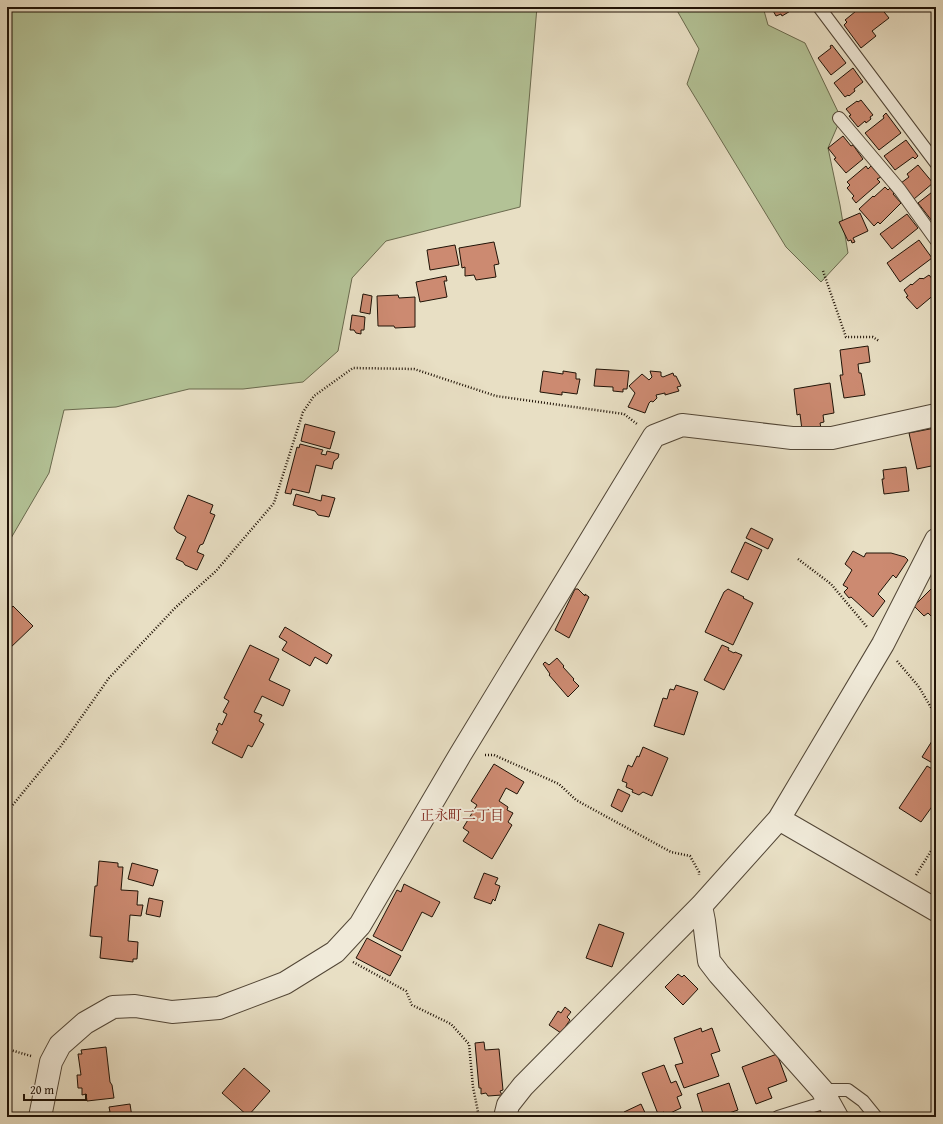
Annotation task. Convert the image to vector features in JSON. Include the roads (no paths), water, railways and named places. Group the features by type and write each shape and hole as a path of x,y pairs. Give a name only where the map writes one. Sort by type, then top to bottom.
{"street":[{"path":"40,1117 51,1062 60,1046 85,1023 112,1007 135,1006 172,1012 219,1008 285,983 335,952 360,925 460,755 654,436 682,425 792,438 832,438 936,415"},
{"path":"505,1117 508,1106 523,1086 701,906 779,819 883,644 936,540"},
{"path":"779,819 936,910"},
{"path":"701,906 709,961 781,1043 829,1103"}],"lane":[{"path":"819,7 936,163"},
{"path":"839,118 900,190 936,240"},
{"path":"778,1117 829,1103 848,1090 863,1101 876,1117"}],"district":[{"name":"正永町二丁目","path":"462,815"}]}
